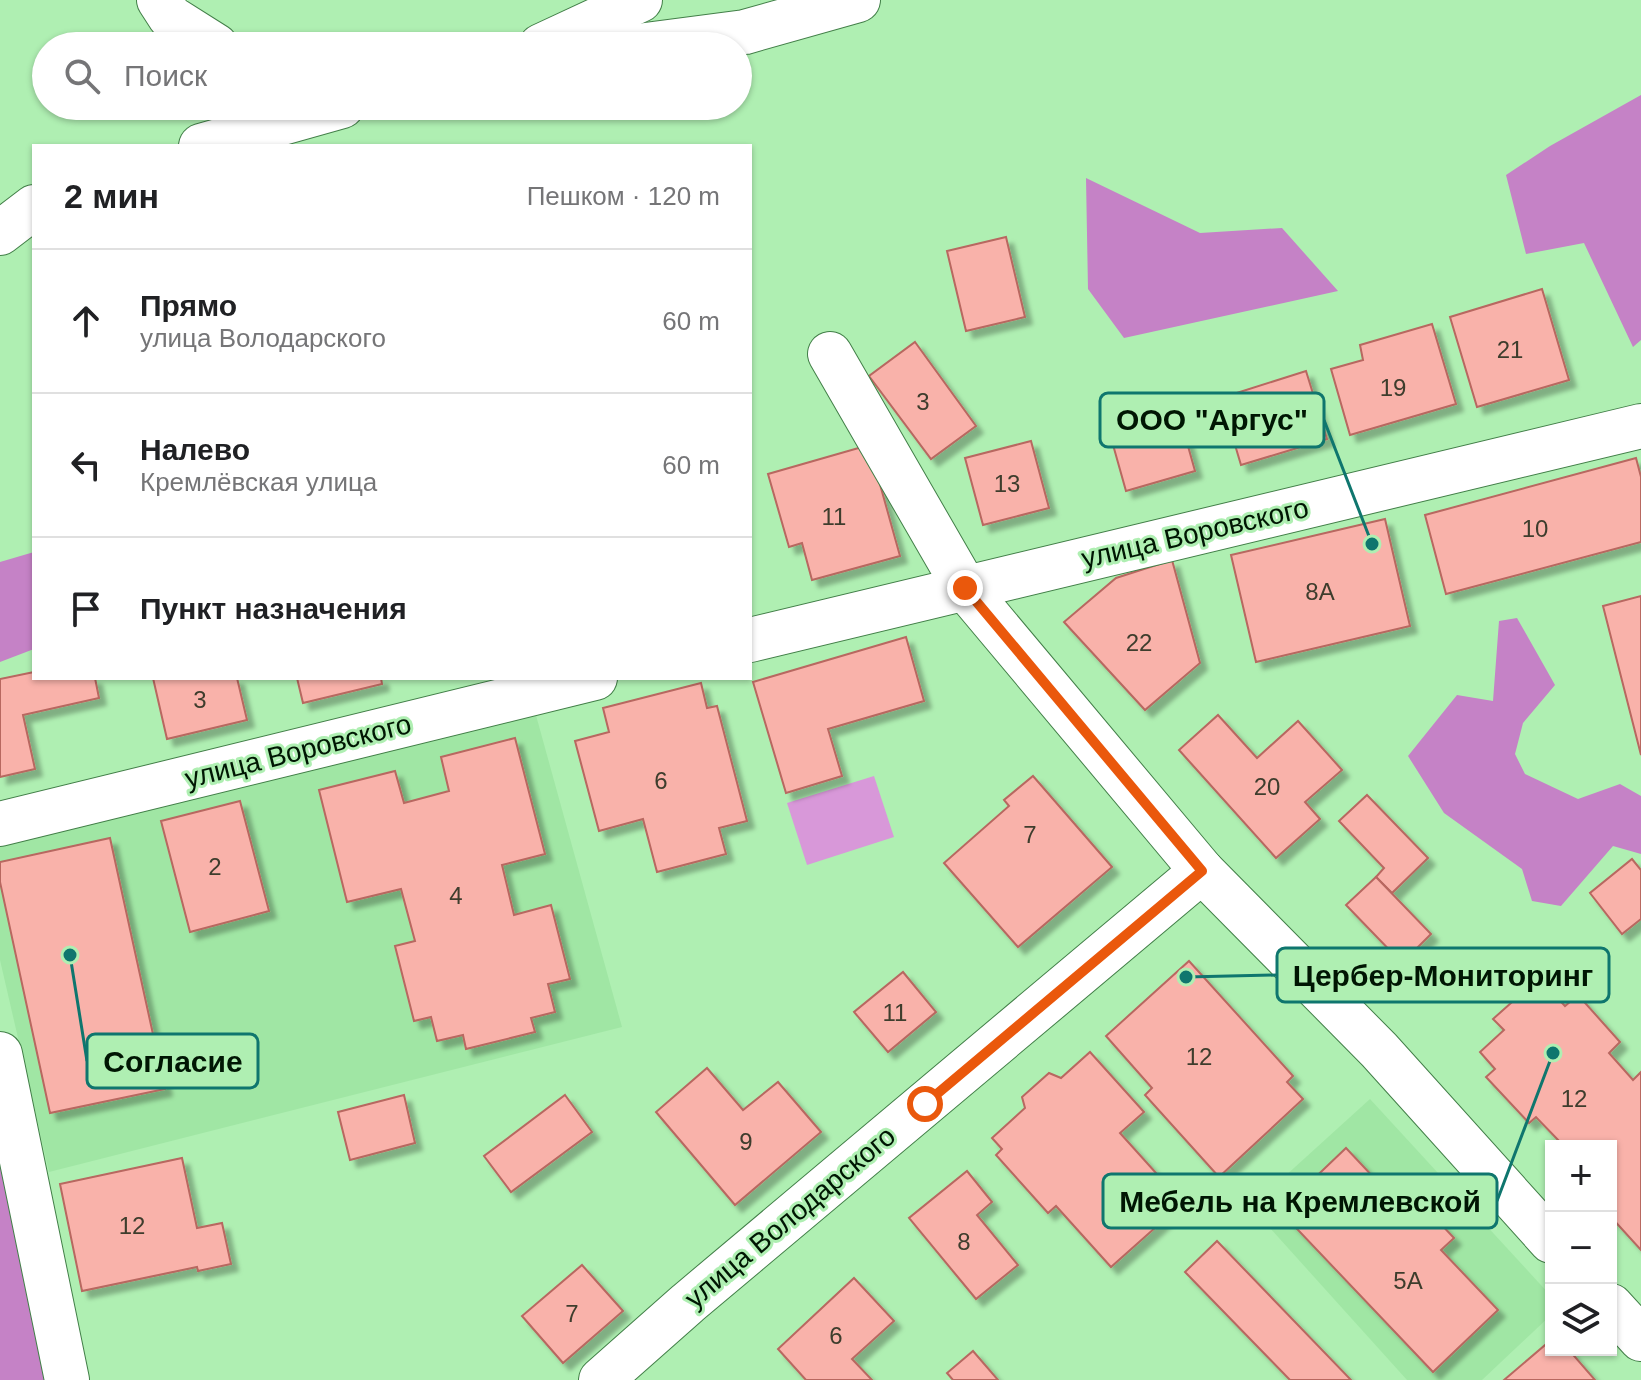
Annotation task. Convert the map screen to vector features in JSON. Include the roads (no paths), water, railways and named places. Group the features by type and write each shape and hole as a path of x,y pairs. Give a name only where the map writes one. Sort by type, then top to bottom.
{"street":[{"path":"159,0 170,17 194,32"},
{"path":"571,32 640,0"},
{"path":"745,32 858,0"},
{"path":"208,144 293,120"},
{"path":"0,202 32,194"},
{"path":"0,233 32,209"},
{"path":"830,354 965,588 1202,871 1379,1050 1545,1234"},
{"name":"улица Воровского","path":"752,640 1641,426"},
{"name":"улица Воровского","path":"0,824 587,680"},
{"name":"улица Володарского","path":"601,1380 688,1303 1202,871"},
{"path":"0,1054 67,1380"},
{"path":"1617,1313 1641,1339"}],"place":[{"name":"ООО \"Аргус\"","path":"1372,544"},
{"name":"Согласие","path":"70,955"},
{"name":"Цербер-Мониторинг","path":"1186,977"},
{"name":"Мебель на Кремлевской","path":"1553,1053"}]}
